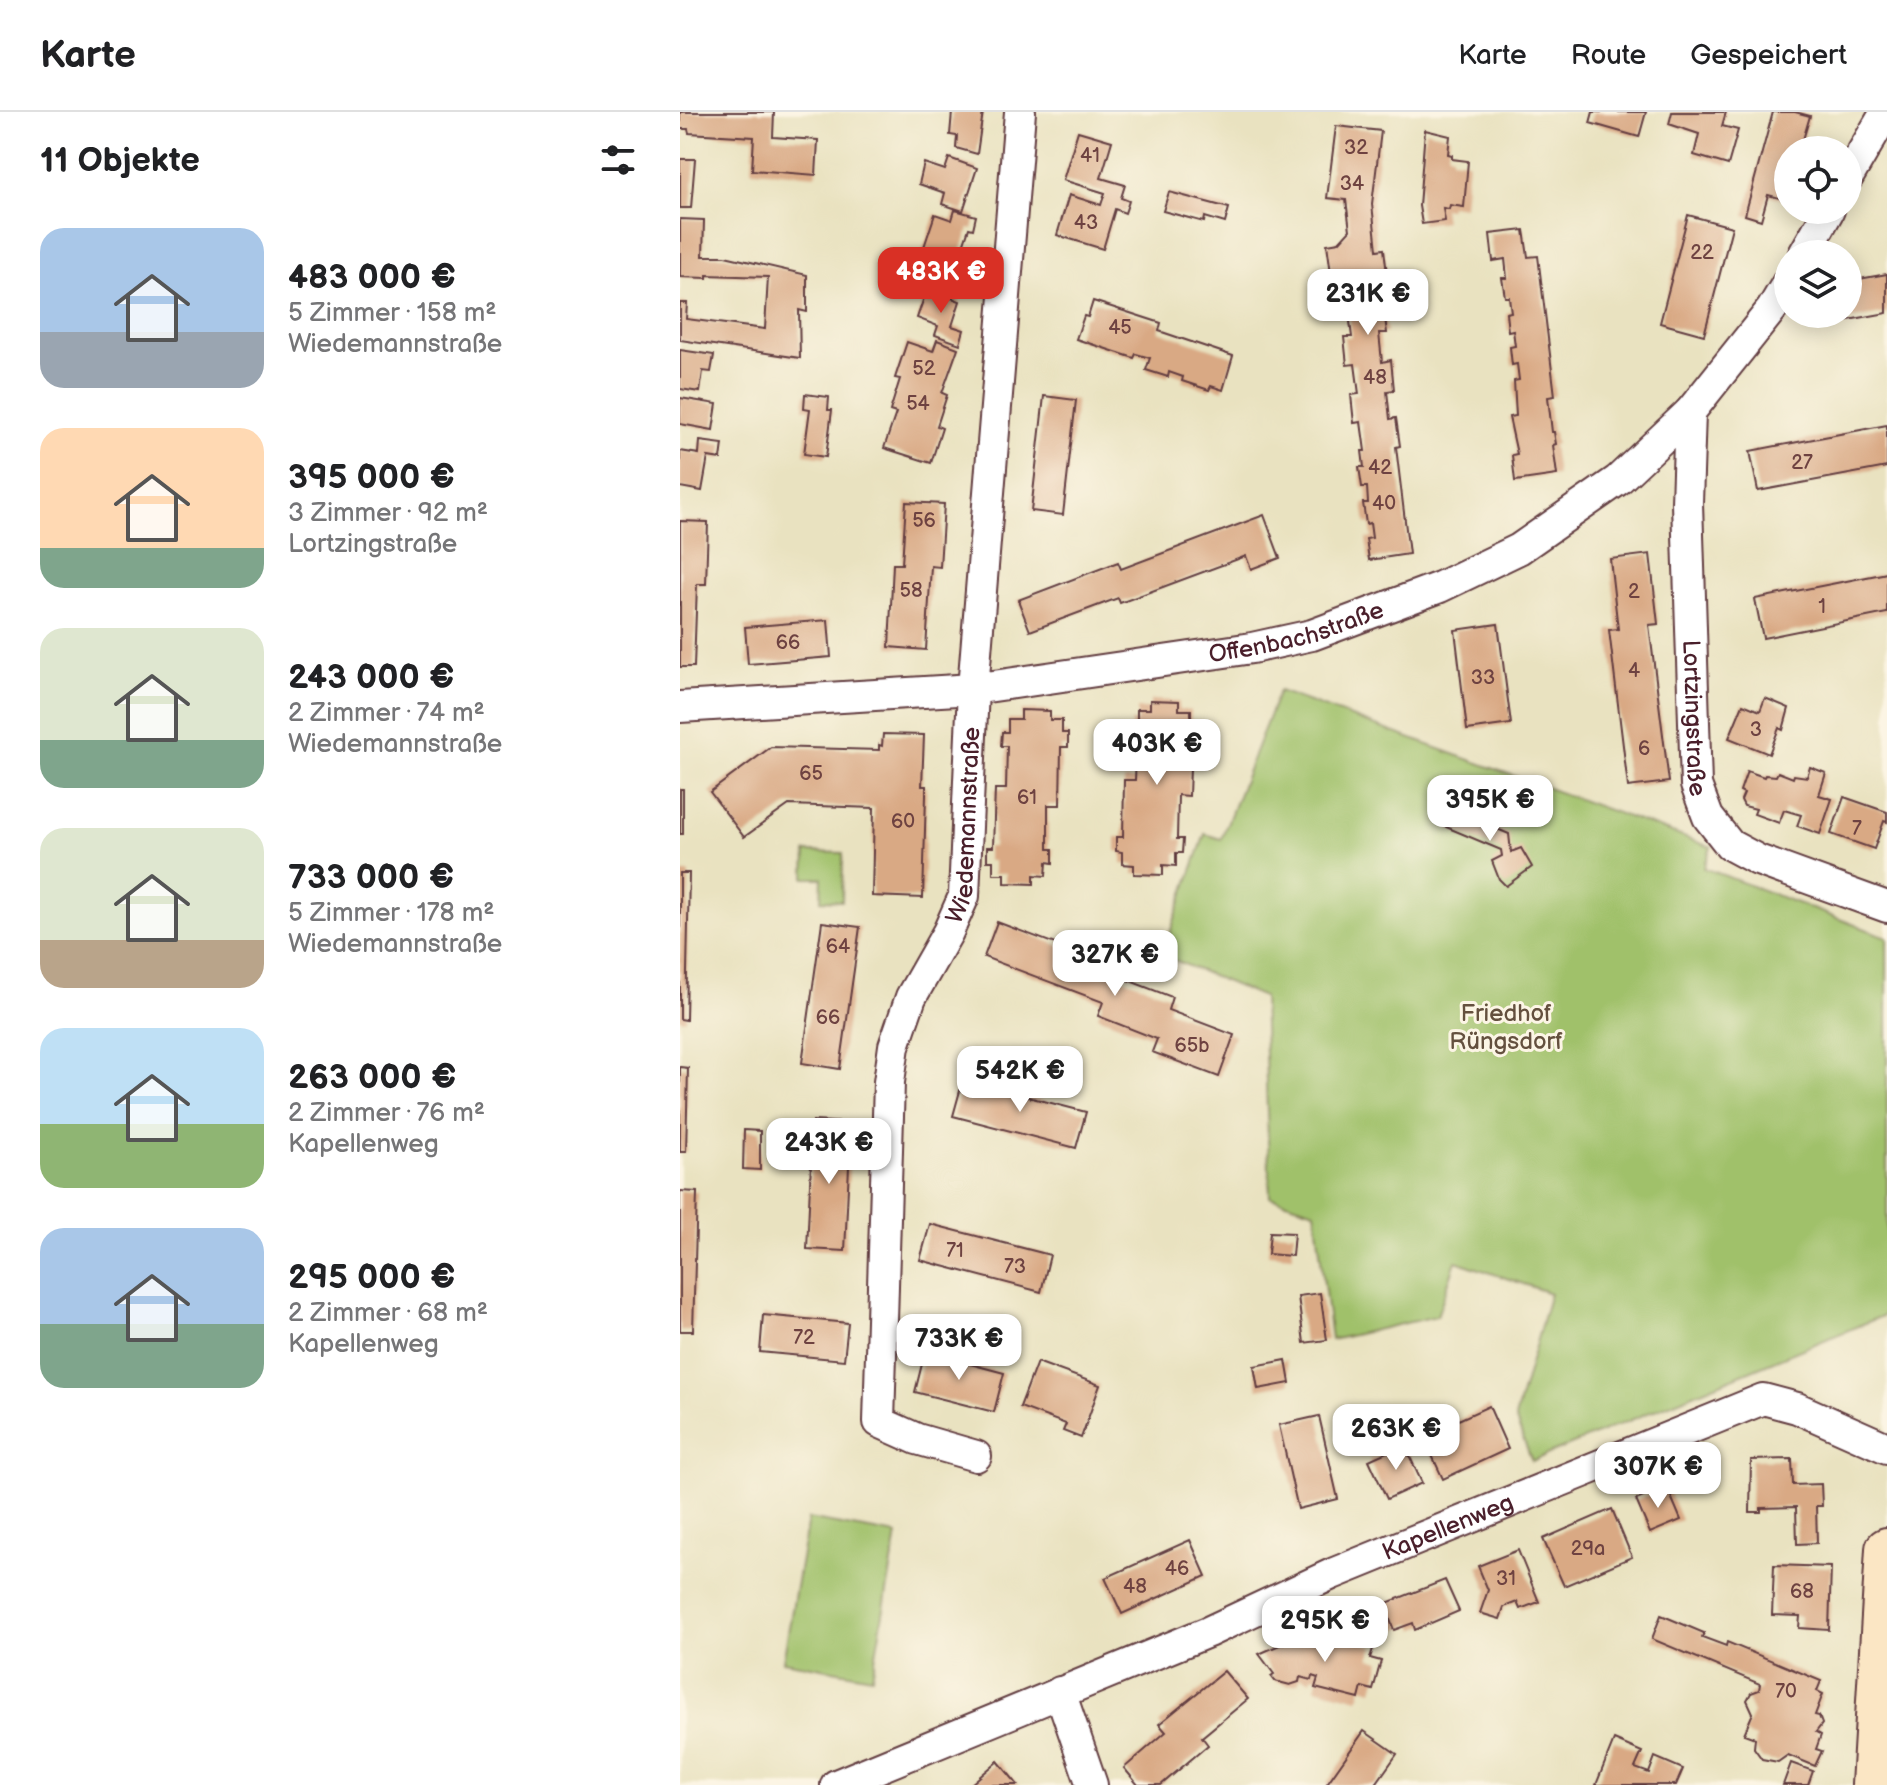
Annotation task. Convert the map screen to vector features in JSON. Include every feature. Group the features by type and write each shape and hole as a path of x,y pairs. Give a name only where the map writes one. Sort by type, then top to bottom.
{"main road":[{"path":"1873,1785 1887,1549"}],"street":[{"name":"Wiedemannstraße","path":"976,1456 917,1439 879,1422 889,1082 894,1046 911,997 948,932 964,896 973,689 1020,112"},
{"path":"1862,153 1886,112"},
{"name":"Offenbachstraße","path":"680,707 973,689 1252,648 1312,635 1440,587 1519,549 1618,480 1690,412 1774,306"},
{"name":"Lortzingstraße","path":"1690,412 1687,503 1696,785 1708,817 1730,845 1758,860 1887,907"},
{"name":"Kapellenweg","path":"836,1785 1208,1632 1332,1574 1763,1399 1797,1408 1887,1448"},
{"path":"1060,1692 1092,1785"}],"green space":[{"name":"Friedhof Rüngsdorf","path":"1279,691 1711,847 1704,868 1887,937 1887,1314 1532,1461 1515,1418 1550,1293 1456,1261 1437,1316 1331,1340 1315,1211 1270,1197 1263,997 1162,955 1205,834 1221,839"},
{"path":"806,852 843,853 842,901 821,900 822,878 805,878"},
{"path":"808,1519 897,1535 872,1677 783,1661"}],"building":[{"path":"680,112 774,112 773,137 818,140 816,175 752,170 754,137 689,133 688,129 680,129"},
{"path":"952,112 983,112 977,154 956,148 957,136 950,135"},
{"path":"1593,112 1646,112 1639,137 1590,123"},
{"path":"1672,112 1726,112 1722,126 1738,130 1728,165 1694,155 1699,134 1669,124"},
{"path":"1773,112 1810,116 1804,136 1774,136 1774,197 1768,195 1761,220 1745,215"},
{"path":"1336,126 1381,131 1372,204 1377,250 1384,249 1387,274 1372,276 1375,304 1383,302 1387,333 1379,333 1382,362 1391,360 1394,390 1387,391 1390,419 1396,418 1400,446 1396,447 1409,554 1369,560 1366,539 1372,538 1363,503 1368,503 1367,487 1362,487 1359,467 1364,467 1362,451 1365,451 1361,422 1354,423 1351,395 1359,394 1355,364 1347,365 1344,337 1352,337 1348,306 1340,308 1337,279 1332,280 1327,244 1339,242 1350,230 1346,200 1327,198"},
{"path":"1425,130 1450,136 1448,154 1452,155 1452,159 1468,161 1464,207 1450,205 1449,209 1443,208 1445,221 1422,224 1419,206"},
{"path":"1078,131 1112,141 1101,178 1125,185 1121,198 1129,201 1125,213 1115,209 1103,249 1057,235 1069,195 1101,205 1105,193 1063,180"},
{"path":"949,158 977,168 963,211 942,204 945,193 919,184 924,163 945,170"},
{"path":"680,159 695,159 691,208 680,208"},
{"path":"1169,192 1229,208 1225,223 1205,217 1204,222 1163,211"},
{"path":"955,210 976,216 955,270 920,259 935,214 952,220"},
{"path":"1688,215 1732,227 1704,335 1660,323"},
{"path":"680,219 704,220 703,256 725,256 807,275 807,312 799,310 800,358 680,340 680,303 687,303 686,319 765,329 768,277 680,277"},
{"path":"1524,230 1528,257 1538,256 1555,396 1548,397 1556,444 1553,445 1557,475 1515,481 1512,455 1517,454 1509,417 1516,416 1514,381 1519,380 1517,364 1512,365 1510,347 1515,346 1513,330 1508,331 1506,313 1511,312 1502,278 1507,278 1505,259 1493,261 1490,234"},
{"path":"1887,274 1887,313 1862,318 1862,278"},
{"path":"927,289 960,301 952,326 964,330 960,344 935,335 938,326 917,318"},
{"path":"1093,301 1161,323 1159,331 1233,356 1223,390 1211,386 1209,390 1182,381 1183,377 1169,372 1168,377 1146,370 1150,358 1136,354 1134,358 1076,339"},
{"path":"937,340 958,348 942,393 947,395 937,426 942,428 931,463 884,448 896,413 890,411 900,379 895,378 907,342 933,351"},
{"path":"680,350 714,355 711,372 703,371 700,392 680,389"},
{"path":"805,394 829,397 828,410 832,410 826,457 804,454 810,409 804,408"},
{"path":"1044,396 1076,400 1063,515 1031,511"},
{"path":"680,398 717,404 713,430 680,424"},
{"path":"1887,425 1887,467 1758,491 1750,451"},
{"path":"700,441 723,444 721,459 708,457 702,491 680,487 680,451 699,454"},
{"path":"906,502 944,504 940,567 931,566 926,650 889,647 893,564 902,564"},
{"path":"1264,515 1280,558 1251,569 1246,556 1120,603 1118,598 1030,631 1018,600 1118,562 1121,569"},
{"path":"680,521 708,522 706,584 697,584 694,667 680,667"},
{"path":"1650,554 1658,624 1649,625 1669,782 1628,787 1609,630 1618,629 1610,559"},
{"path":"1887,573 1887,613 1763,638 1755,599"},
{"path":"828,620 831,657 748,664 745,627"},
{"path":"1498,624 1511,724 1467,730 1455,630"},
{"path":"1765,698 1789,708 1783,730 1779,728 1769,754 1729,738 1743,704 1760,711"},
{"path":"1150,700 1179,701 1179,710 1191,710 1191,724 1197,724 1197,738 1191,738 1189,796 1178,795 1177,839 1183,839 1182,853 1176,853 1176,866 1163,865 1163,875 1134,874 1134,865 1122,864 1122,852 1116,851 1116,837 1123,837 1124,780 1135,780 1137,736 1131,736 1131,722 1137,722 1137,709 1150,709"},
{"path":"1021,710 1050,711 1050,720 1062,720 1062,733 1068,733 1068,747 1061,747 1060,805 1048,805 1048,849 1053,849 1053,863 1047,862 1046,876 1034,875 1034,884 1005,883 1005,874 993,874 993,861 987,861 987,847 993,847 995,789 1006,789 1007,746 1001,746 1002,732 1008,732 1008,719 1021,719"},
{"path":"883,734 924,735 923,898 872,896 874,808 789,805 744,837 710,792 771,747 879,750"},
{"path":"1810,767 1826,773 1819,795 1832,799 1820,834 1797,826 1801,815 1784,810 1779,823 1754,814 1756,809 1744,806 1741,800 1744,793 1740,791 1747,771 1764,777 1776,776 1778,772 1793,778 1794,775 1807,777"},
{"path":"680,789 683,789 683,834 680,834"},
{"path":"1844,797 1887,812 1887,822 1884,821 1874,849 1831,834"},
{"path":"1458,800 1476,807 1471,818 1509,834 1511,852 1521,848 1532,867 1506,886 1499,879 1492,861 1502,856 1501,850 1446,827"},
{"path":"680,873 689,873 686,1020 680,1019"},
{"path":"822,922 860,927 840,1069 802,1063"},
{"path":"997,922 1116,967 1114,975 1172,997 1168,1010 1234,1035 1219,1077 1152,1052 1157,1039 1098,1016 1103,1002 984,957"},
{"path":"680,1067 688,1068 686,1152 680,1152"},
{"path":"963,1080 1086,1112 1076,1148 953,1116"},
{"path":"813,1121 851,1123 845,1251 807,1249"},
{"path":"744,1130 760,1131 760,1170 743,1169"},
{"path":"680,1191 697,1192 693,1331 680,1331"},
{"path":"930,1224 1050,1255 1041,1292 920,1260"},
{"path":"1270,1232 1294,1233 1292,1256 1268,1254"},
{"path":"1320,1293 1327,1340 1304,1343 1298,1296"},
{"path":"763,1315 848,1323 844,1360 760,1352"},
{"path":"925,1352 1004,1373 994,1412 915,1392"},
{"path":"1286,1360 1290,1383 1258,1389 1254,1366"},
{"path":"1037,1362 1100,1385 1081,1438 1063,1431 1066,1424 1020,1407"},
{"path":"1489,1406 1508,1449 1443,1479 1423,1436"},
{"path":"1319,1416 1338,1499 1298,1509 1279,1425"},
{"path":"1404,1444 1422,1483 1387,1499 1369,1460"},
{"path":"1792,1459 1793,1485 1821,1484 1822,1506 1816,1506 1817,1543 1797,1544 1796,1507 1761,1508 1761,1512 1750,1512 1751,1460"},
{"path":"1667,1487 1681,1520 1650,1533 1636,1500"},
{"path":"1612,1509 1632,1557 1564,1586 1543,1539"},
{"path":"1190,1540 1206,1576 1122,1614 1105,1578"},
{"path":"1518,1550 1539,1602 1520,1609 1517,1602 1504,1607 1500,1619 1480,1613 1488,1590 1478,1566"},
{"path":"1774,1565 1831,1567 1829,1630 1799,1628 1800,1616 1772,1615"},
{"path":"1445,1580 1459,1611 1415,1630 1413,1623 1394,1630 1384,1604"},
{"path":"1661,1615 1704,1633 1702,1637 1726,1646 1727,1642 1821,1681 1817,1691 1823,1694 1815,1715 1819,1716 1822,1724 1816,1732 1821,1735 1816,1749 1822,1751 1815,1766 1788,1755 1778,1762 1762,1759 1754,1748 1755,1738 1744,1734 1753,1713 1747,1700 1751,1693 1759,1690 1760,1684 1652,1639"},
{"path":"1309,1632 1327,1643 1330,1634 1374,1646 1370,1658 1381,1661 1373,1690 1362,1687 1359,1699 1315,1688 1318,1678 1312,1676 1311,1680 1300,1677 1299,1682 1290,1685 1275,1681 1271,1676 1274,1674 1259,1654"},
{"path":"1224,1671 1248,1699 1202,1737 1208,1745 1161,1785 1138,1785 1124,1768 1166,1732 1159,1724"},
{"path":"1364,1731 1397,1754 1375,1785 1326,1785"},
{"path":"1614,1740 1642,1752 1635,1768 1649,1773 1655,1757 1683,1769 1676,1785 1596,1785"},
{"path":"998,1761 1018,1785 970,1785"},
{"path":"1791,1763 1813,1771 1808,1785 1783,1785"}]}
